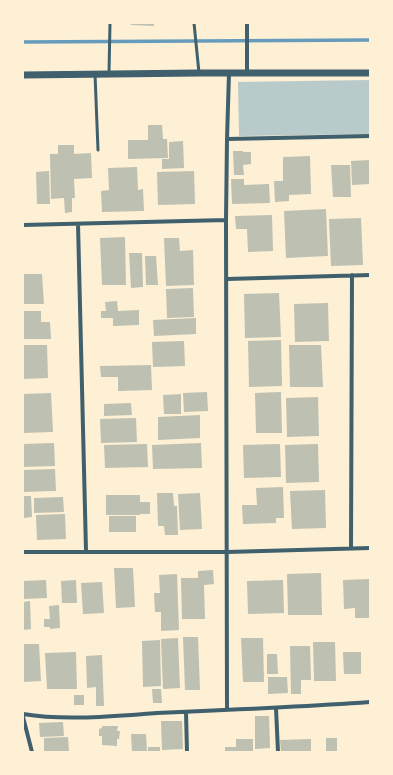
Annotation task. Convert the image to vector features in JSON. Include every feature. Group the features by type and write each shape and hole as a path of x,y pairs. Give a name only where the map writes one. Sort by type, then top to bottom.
{"street":[{"path":"247,23 248,73"},
{"path":"227,710 226,220 229,73"},
{"path":"23,75 370,73"},
{"path":"227,139 370,136"},
{"path":"23,225 226,220"},
{"path":"78,224 86,551"},
{"path":"226,279 370,275"},
{"path":"351,548 352,276"},
{"path":"23,552 227,552 370,548"},
{"path":"23,714 61,717 276,708 370,702"},
{"path":"276,708 278,752"},
{"path":"186,712 187,752"},
{"path":"23,717 32,752"}],"lane":[{"path":"109,74 110,23"},
{"path":"194,23 198,73"},
{"path":"95,74 98,150"}],"shaded area":[{"path":"370,80 370,134 239,136 238,82"}],"building":[{"path":"130,23 154,23 154,26 131,25"},
{"path":"148,125 162,125 163,139 167,139 168,158 128,159 128,140 148,140"},
{"path":"183,141 184,168 162,169 162,159 169,159 169,142"},
{"path":"58,145 74,145 74,154 91,153 92,178 74,179 75,198 72,198 72,212 65,213 64,198 51,199 50,154 58,154"},
{"path":"233,151 251,152 251,164 243,165 244,175 234,175"},
{"path":"310,156 311,194 289,195 289,201 275,202 274,181 283,181 283,157"},
{"path":"370,160 370,184 352,185 351,161"},
{"path":"331,165 350,165 351,197 333,197"},
{"path":"137,167 138,190 143,189 144,211 102,212 101,191 109,190 108,168"},
{"path":"49,171 50,204 37,204 36,172"},
{"path":"194,171 195,204 158,205 157,172"},
{"path":"231,179 244,179 244,185 269,184 270,203 232,204"},
{"path":"326,209 328,256 286,258 284,211"},
{"path":"272,215 273,251 248,252 247,229 236,229 235,216"},
{"path":"361,218 363,265 331,266 329,219"},
{"path":"125,237 126,285 102,285 100,238"},
{"path":"164,238 179,238 180,251 193,250 194,285 166,286"},
{"path":"129,253 142,253 143,287 131,288"},
{"path":"145,256 156,256 158,285 146,285"},
{"path":"23,274 42,274 44,304 23,304"},
{"path":"193,288 194,317 167,318 166,289"},
{"path":"279,293 281,337 245,338 244,294"},
{"path":"117,301 118,311 139,310 139,325 113,326 113,318 101,318 101,311 106,311 105,302"},
{"path":"328,303 329,341 295,342 294,304"},
{"path":"23,311 41,311 41,322 50,322 51,339 23,339"},
{"path":"196,318 196,334 154,336 153,320"},
{"path":"281,340 282,386 249,387 248,341"},
{"path":"184,341 185,366 153,367 152,342"},
{"path":"23,345 47,345 48,378 23,379"},
{"path":"289,345 321,345 323,387 290,387"},
{"path":"151,365 152,390 118,391 118,377 101,377 100,366"},
{"path":"207,392 208,411 184,412 183,393"},
{"path":"281,392 282,433 256,433 255,393"},
{"path":"51,393 53,432 23,433 23,394"},
{"path":"181,394 181,414 164,414 163,395"},
{"path":"318,397 319,436 287,437 286,398"},
{"path":"131,403 132,415 104,416 104,404"},
{"path":"200,415 200,438 158,440 158,417"},
{"path":"136,418 137,442 101,443 100,419"},
{"path":"54,443 55,466 23,467 23,444"},
{"path":"201,443 202,468 153,469 152,445"},
{"path":"147,444 148,467 105,468 104,445"},
{"path":"280,444 281,477 244,478 243,445"},
{"path":"318,444 319,482 286,483 285,445"},
{"path":"55,469 56,491 23,492 23,470"},
{"path":"283,487 284,518 276,518 276,523 243,524 242,505 257,505 256,488"},
{"path":"325,490 326,528 292,529 290,491"},
{"path":"157,493 173,493 174,506 177,506 178,535 165,535 164,526 158,526"},
{"path":"200,493 202,529 180,530 178,494"},
{"path":"106,495 140,495 140,502 150,502 150,514 106,515"},
{"path":"23,496 31,496 32,517 23,518"},
{"path":"63,497 64,512 34,513 34,498"},
{"path":"65,514 66,539 37,540 36,515"},
{"path":"109,516 136,516 136,532 109,532"},
{"path":"114,568 133,568 135,607 116,608"},
{"path":"213,570 214,584 204,585 205,619 182,619 181,578 198,578 198,571"},
{"path":"321,573 322,615 288,615 287,574"},
{"path":"177,574 179,630 161,631 161,612 155,612 154,593 160,593 159,575"},
{"path":"369,579 370,618 355,618 355,608 344,609 343,580"},
{"path":"46,580 47,598 23,599 23,581"},
{"path":"76,580 77,603 62,603 61,581"},
{"path":"283,580 284,613 248,614 247,581"},
{"path":"102,582 104,613 83,614 81,583"},
{"path":"30,601 31,629 23,630 23,602"},
{"path":"59,605 60,628 50,629 50,627 44,627 44,619 50,619 49,606"},
{"path":"183,637 198,637 200,690 185,690"},
{"path":"178,638 180,688 163,689 161,639"},
{"path":"241,638 263,638 264,682 243,682"},
{"path":"160,640 161,686 143,687 142,641"},
{"path":"313,642 335,642 336,681 314,681"},
{"path":"23,644 39,644 41,681 23,682"},
{"path":"290,646 310,646 311,680 301,680 301,694 291,694"},
{"path":"76,652 77,689 47,689 45,653"},
{"path":"343,652 361,652 361,674 344,674"},
{"path":"267,654 277,654 278,674 267,674"},
{"path":"102,655 104,706 96,706 96,687 87,688 86,656"},
{"path":"268,677 287,677 288,693 268,694"},
{"path":"152,689 161,689 162,703 153,703"},
{"path":"74,695 84,695 84,705 74,705"},
{"path":"255,716 269,716 270,748 255,749"},
{"path":"161,721 182,721 183,749 162,750"},
{"path":"63,722 64,736 40,737 39,723"},
{"path":"102,726 118,726 117,731 120,731 119,739 117,739 117,746 102,745 102,736 99,736 99,729 102,728"},
{"path":"131,734 146,734 147,752 132,752"},
{"path":"68,737 69,752 44,752 44,738"},
{"path":"326,738 337,738 337,752 326,752"},
{"path":"236,739 253,739 253,752 225,752 225,747 236,747"},
{"path":"311,739 311,752 281,752 280,740"},
{"path":"148,747 160,747 160,752 148,752"}],"waterway":[{"path":"23,42 370,40"}]}
